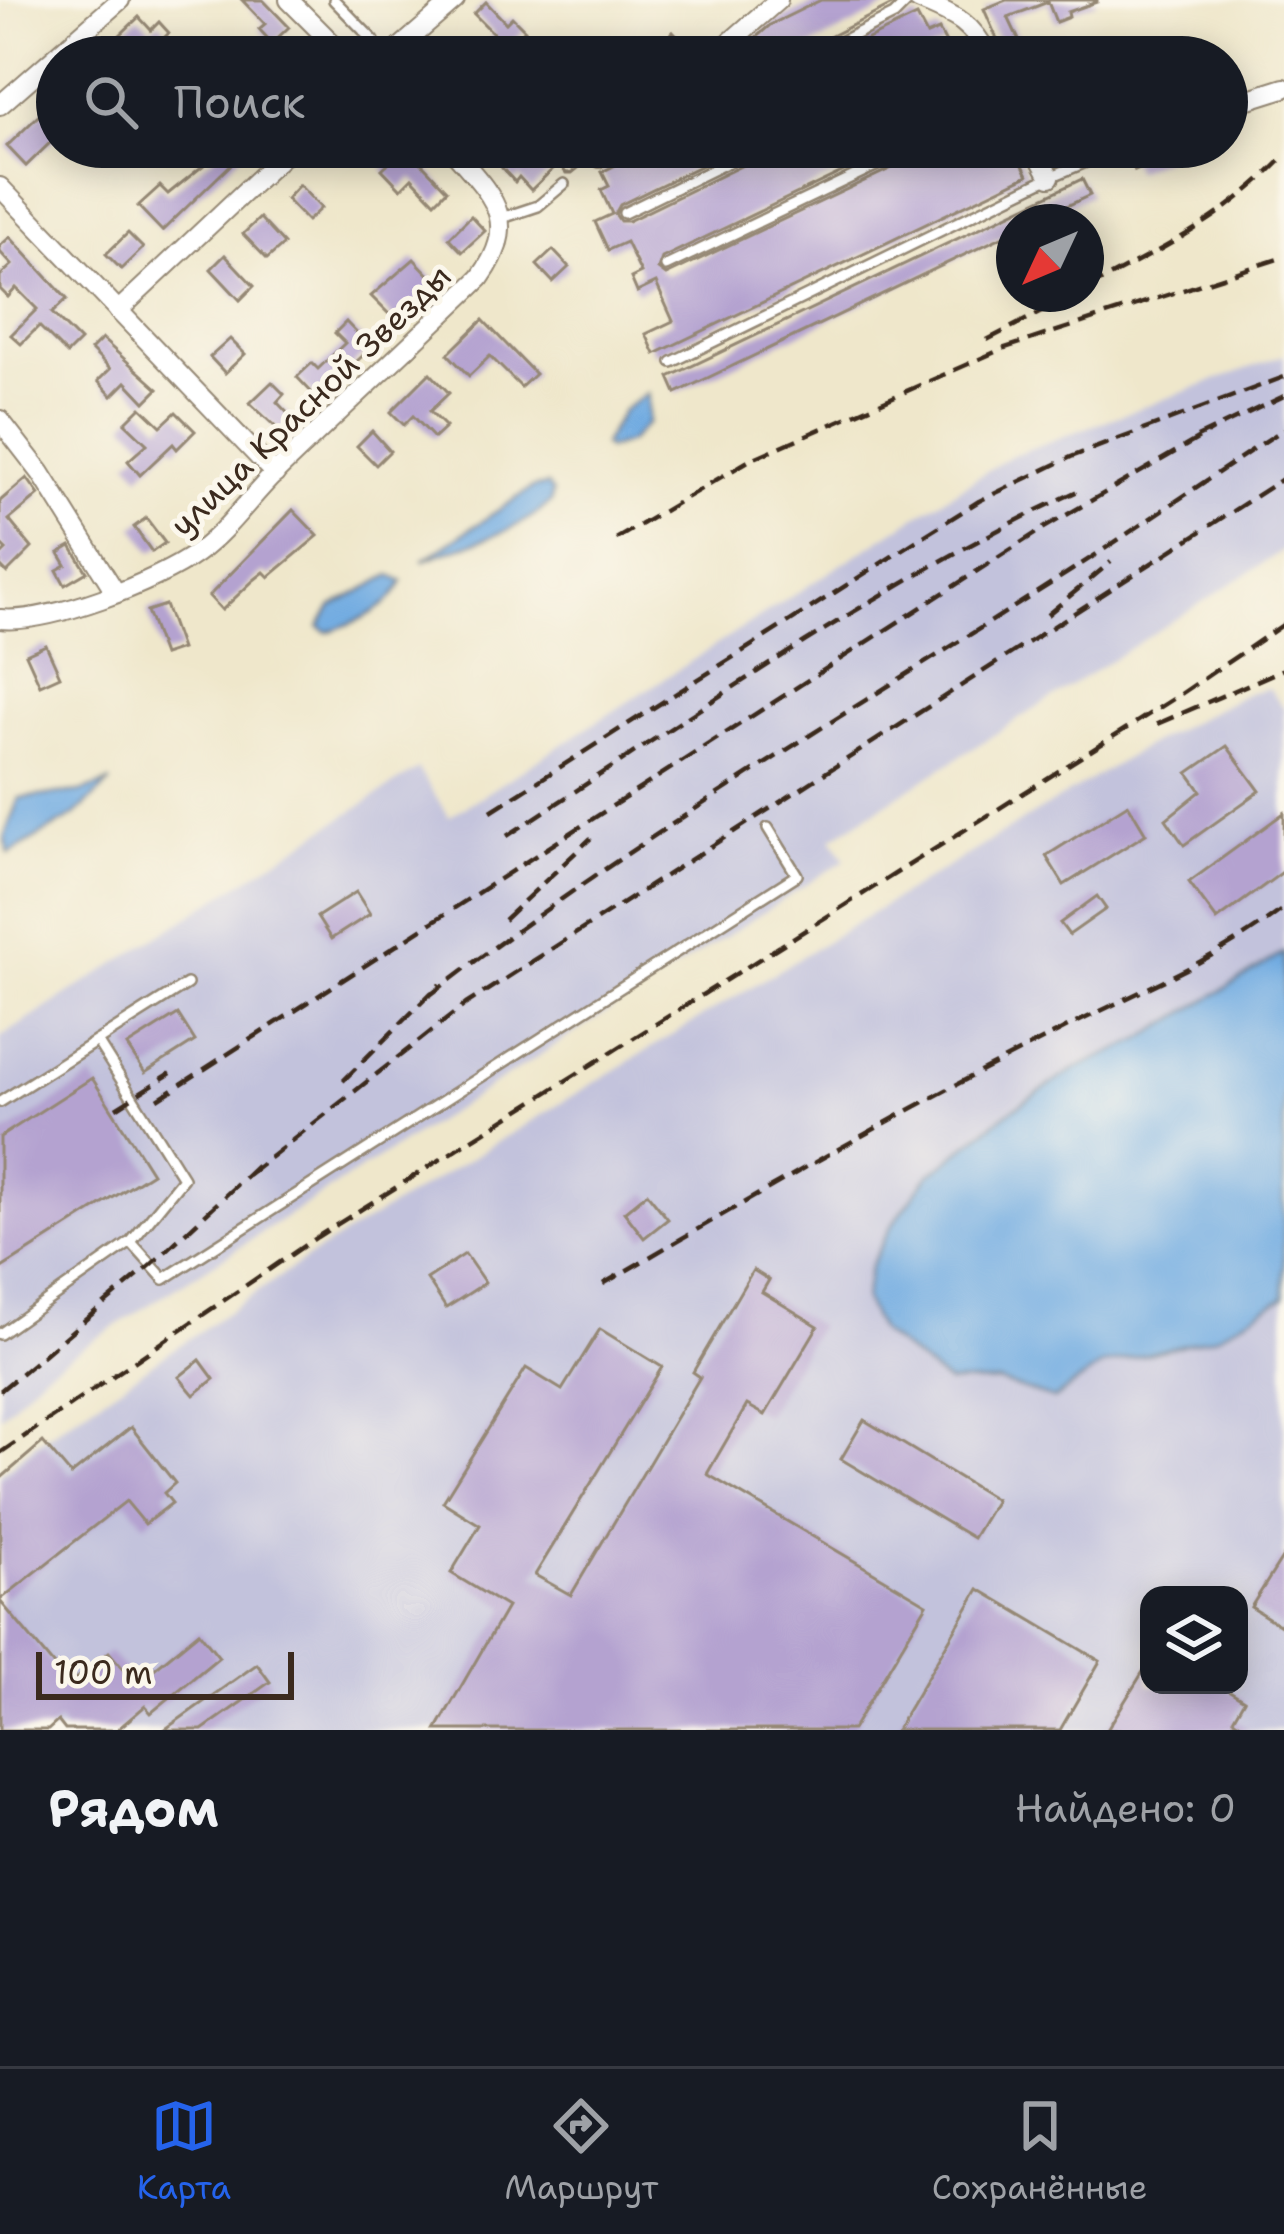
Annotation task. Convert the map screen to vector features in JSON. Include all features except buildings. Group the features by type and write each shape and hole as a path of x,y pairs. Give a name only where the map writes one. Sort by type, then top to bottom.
{"street":[{"path":"79,36 120,0"},
{"path":"289,0 325,36"},
{"path":"413,36 455,0"},
{"path":"737,36 778,0"},
{"path":"918,0 958,5 977,36"},
{"path":"0,105 36,74"},
{"path":"1248,99 1284,88"},
{"path":"118,311 270,168"},
{"path":"468,168 494,199 501,227"},
{"path":"1044,168 1049,177"},
{"path":"0,187 275,474"},
{"name":"улица Красной Звезды","path":"0,619 41,616 116,592 166,572 200,551 480,278 495,258 501,227"},
{"path":"0,420 41,473 116,592"}],"lane":[{"path":"334,0 369,36"},
{"path":"852,36 894,15 908,0"},
{"path":"624,213 716,168"},
{"path":"666,266 871,168"},
{"path":"672,362 1071,168"},
{"path":"501,227 564,184"},
{"path":"130,1242 164,1279 797,875 768,828"},
{"path":"0,1102 187,984"},
{"path":"0,1334 130,1242 184,1178 97,1041"}],"shaded area":[{"path":"1284,355 1284,550 832,838 845,860 44,1372 0,1417 0,1038 418,769 449,817 1010,456"},
{"path":"1269,688 1284,708 1284,1730 0,1730 0,1474 36,1443 307,1258 1149,744 1248,693"}],"water":[{"path":"648,393 648,423 629,442 607,449 603,445 623,410"},
{"path":"547,485 551,502 522,523 422,561 532,488"},
{"path":"391,575 403,581 381,607 327,632 319,627 331,607"},
{"path":"111,782 75,815 9,854 4,838 19,798 81,792"},
{"path":"1284,953 1284,1297 1216,1336 1101,1366 1054,1399 998,1382 948,1383 880,1332 864,1300 870,1267 890,1228 928,1176 1007,1113 1075,1069 1140,1040"}],"railway":[{"path":"1104,279 1215,216 1284,157"},
{"path":"616,539 750,460 1002,349 1284,257"},
{"path":"987,340 1041,312"},
{"path":"491,811 979,501 1071,457 1284,377"},
{"path":"1197,437 1284,396"},
{"path":"429,996 665,829 1284,429"},
{"path":"158,1099 1044,528 1213,430"},
{"path":"248,1175 466,1004 1284,478"},
{"path":"507,836 860,608 1082,489"},
{"path":"1047,615 1111,562"},
{"path":"0,1453 317,1237 1178,696 1284,624"},
{"path":"1157,724 1284,669"},
{"path":"504,920 591,838"},
{"path":"603,1284 944,1091 1203,960 1284,908"},
{"path":"343,1081 440,984"},
{"path":"116,1108 171,1073"},
{"path":"0,1391 151,1265 257,1166"}]}
